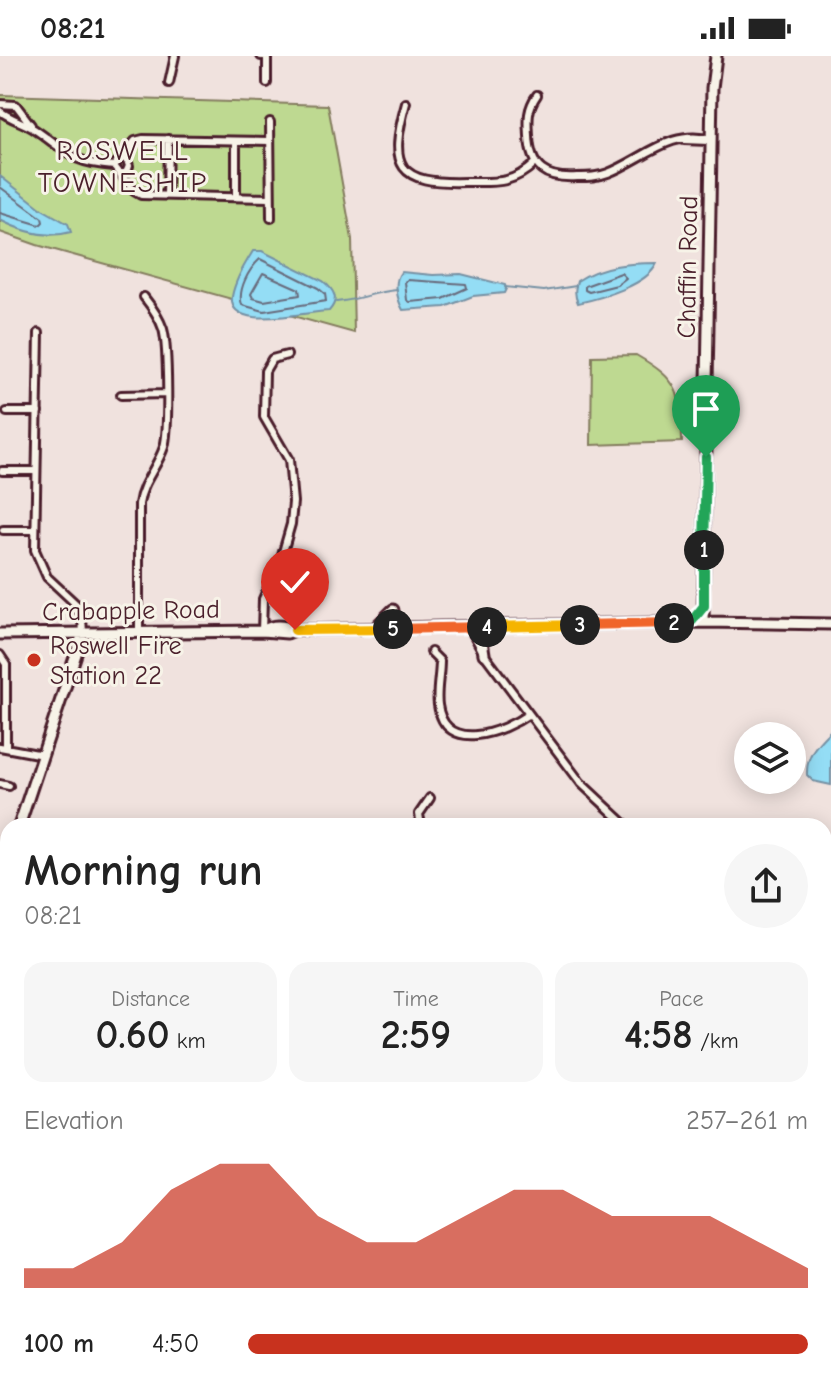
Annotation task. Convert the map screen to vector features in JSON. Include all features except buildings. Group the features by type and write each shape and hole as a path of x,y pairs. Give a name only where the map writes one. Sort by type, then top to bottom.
{"street":[{"path":"169,83 175,56"},
{"path":"261,56 267,56 267,83"},
{"name":"Chaffin Road","path":"703,622 712,88 716,56"},
{"path":"537,95 529,106 529,147 535,163 551,175 569,178 599,176 654,147 688,137 711,140"},
{"path":"406,103 397,140 399,154 408,173 419,179 433,183 514,180 535,163"},
{"path":"0,104 16,105 33,128"},
{"path":"0,111 33,128 69,157 90,165 114,166 141,195 270,198"},
{"path":"270,122 271,218"},
{"path":"167,195 168,139"},
{"path":"114,166 135,141 269,141"},
{"path":"236,142 236,197"},
{"path":"119,159 125,158 129,166 126,173 120,173"},
{"path":"139,632 139,504 141,488 165,444 166,394 164,331 158,316 144,297"},
{"path":"22,818 83,633 78,606 55,587 39,565 35,550 39,333"},
{"path":"262,631 263,599 281,559 291,524 293,502 289,460 264,417 263,388 265,371 272,359 287,355"},
{"path":"121,395 166,394"},
{"path":"7,412 38,412"},
{"path":"2,471 35,471"},
{"path":"3,530 35,530"},
{"path":"687,623 704,606"},
{"path":"374,629 393,610"},
{"name":"Crabapple Road","path":"0,634 262,631 270,626 287,626 295,630 703,622 831,624"},
{"path":"484,654 482,641 496,627"},
{"path":"470,628 484,654 581,783 618,818"},
{"path":"431,652 440,661 438,704 441,718 446,727 457,735 473,736 508,727 529,714"},
{"path":"0,655 6,664 3,747 43,755"},
{"path":"0,784 9,786"},
{"path":"420,818 419,814 430,798"}],"green space":[{"path":"0,95 328,105 352,239 354,333 0,232"},
{"path":"636,355 662,373 676,390 681,411 682,442 591,445 592,356"}],"water":[{"path":"0,176 42,209 68,224 71,232 53,235 34,233 0,220"},
{"path":"253,251 262,251 323,281 334,295 332,307 329,311 269,318 240,313 233,305 233,292"},
{"path":"657,263 652,271 634,284 578,303 575,292 577,281 586,276 616,266"},
{"path":"401,272 461,274 505,285 506,289 504,293 473,296 445,307 403,310 397,291"},
{"path":"831,730 831,785 813,781 807,775 807,768 810,755"}],"waterway":[{"path":"505,287 544,291 576,286"},
{"path":"336,302 397,290"}],"place":[{"name":"Roswell Fire Station 22","path":"34,660"}],"district":[{"name":"ROSWELL TOWNESHIP","path":"123,166"}],"route":[{"path":"295,630 692,621 704,606 706,457"}]}
